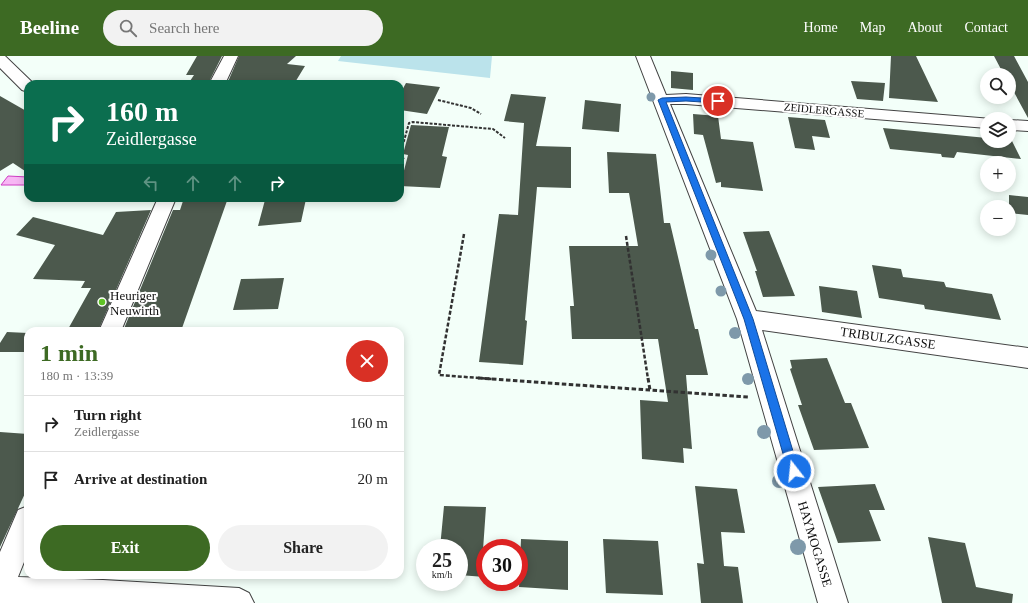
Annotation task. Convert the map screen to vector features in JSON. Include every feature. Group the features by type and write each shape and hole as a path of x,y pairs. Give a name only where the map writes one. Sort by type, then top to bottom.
{"street":[{"path":"219,80 231,56"},
{"name":"HAYMOGASSE","path":"643,56 662,100 748,319 833,603"},
{"path":"0,59 24,83"},
{"name":"ZEIDLERGASSE","path":"662,100 686,99 980,122"},
{"path":"1016,125 1028,126"},
{"path":"112,327 165,202"},
{"name":"TRIBULZGASSE","path":"748,319 1028,358"},
{"path":"0,584 24,529"},
{"path":"0,591 103,594 239,603"}],"path":[{"path":"438,100 471,108 481,114"},
{"path":"404,141 409,123 413,122 493,129 505,138"},
{"path":"464,234 439,375 772,398"},
{"path":"626,236 650,390"}],"shaded area":[{"path":"341,56 492,56 490,78 338,61"},
{"path":"8,176 24,177 24,185 1,185"}],"building":[{"path":"197,56 222,56 210,80 191,80 194,75 186,75"},
{"path":"239,56 296,56 287,64 305,66 296,80 229,80"},
{"path":"891,56 916,56 938,102 889,98"},
{"path":"994,56 1014,56 1028,82 1028,118 1016,96 1016,68 1000,68"},
{"path":"671,71 693,73 693,90 671,88"},
{"path":"851,81 885,83 883,101 857,99"},
{"path":"406,83 440,87 427,114 404,111 404,87"},
{"path":"511,94 546,97 536,146 571,147 571,188 537,187 525,320 527,321 523,365 479,362 499,214 518,215 524,123 504,121"},
{"path":"0,96 24,110 24,170 13,163 0,171"},
{"path":"585,100 621,104 619,132 582,129"},
{"path":"693,114 718,116 721,139 753,142 763,191 721,187 721,182 716,183 703,135 694,134"},
{"path":"788,117 825,120 830,138 812,136 815,150 795,148"},
{"path":"411,125 449,127 442,156 447,157 440,188 404,186 404,170 408,155 404,154"},
{"path":"883,128 980,137 980,148 1016,148 1021,159 1016,158 1016,156 994,156 957,152 954,158 942,157 941,154 890,149"},
{"path":"607,152 656,154 664,223 670,223 695,329 698,329 708,375 686,375 692,449 683,448 684,463 642,459 640,400 668,402 658,339 572,339 570,306 574,306 569,246 638,246 629,193 609,193"},
{"path":"1009,195 1028,197 1028,215 1016,214 1016,200 1009,200"},
{"path":"183,202 227,202 182,327 125,327 173,210 180,210"},
{"path":"264,202 305,202 301,222 258,226"},
{"path":"151,210 100,327 69,327 91,288 81,288 85,281 33,279 55,245 16,235 33,217 103,235 116,212"},
{"path":"769,231 795,296 763,297 755,271 757,271 743,232"},
{"path":"872,265 901,269 903,277 944,282 946,287 992,294 1001,320 925,309 924,305 879,298"},
{"path":"284,278 278,309 233,310 241,279"},
{"path":"819,286 857,291 862,318 822,312"},
{"path":"7,332 24,333 24,352 0,352 0,343"},
{"path":"827,358 845,403 851,403 869,448 814,450 798,405 802,405 790,369 792,368 790,360"},
{"path":"0,432 24,434 24,496 0,547"},
{"path":"875,484 885,510 869,510 881,541 838,543 818,487"},
{"path":"695,486 737,489 745,533 721,532 724,566 738,567 743,603 701,603 697,563 704,564"},
{"path":"444,506 486,507 484,539 476,539 476,576 468,576 468,539 441,539"},
{"path":"928,537 965,543 976,587 1013,594 1012,603 942,603"},
{"path":"528,539 568,541 568,590 528,588"},
{"path":"603,539 658,541 663,595 606,593"}],"place":[{"name":"Heuriger Neuwirth","path":"102,302"}],"route":[{"path":"718,101 686,99 662,100 748,319 794,471"}]}
